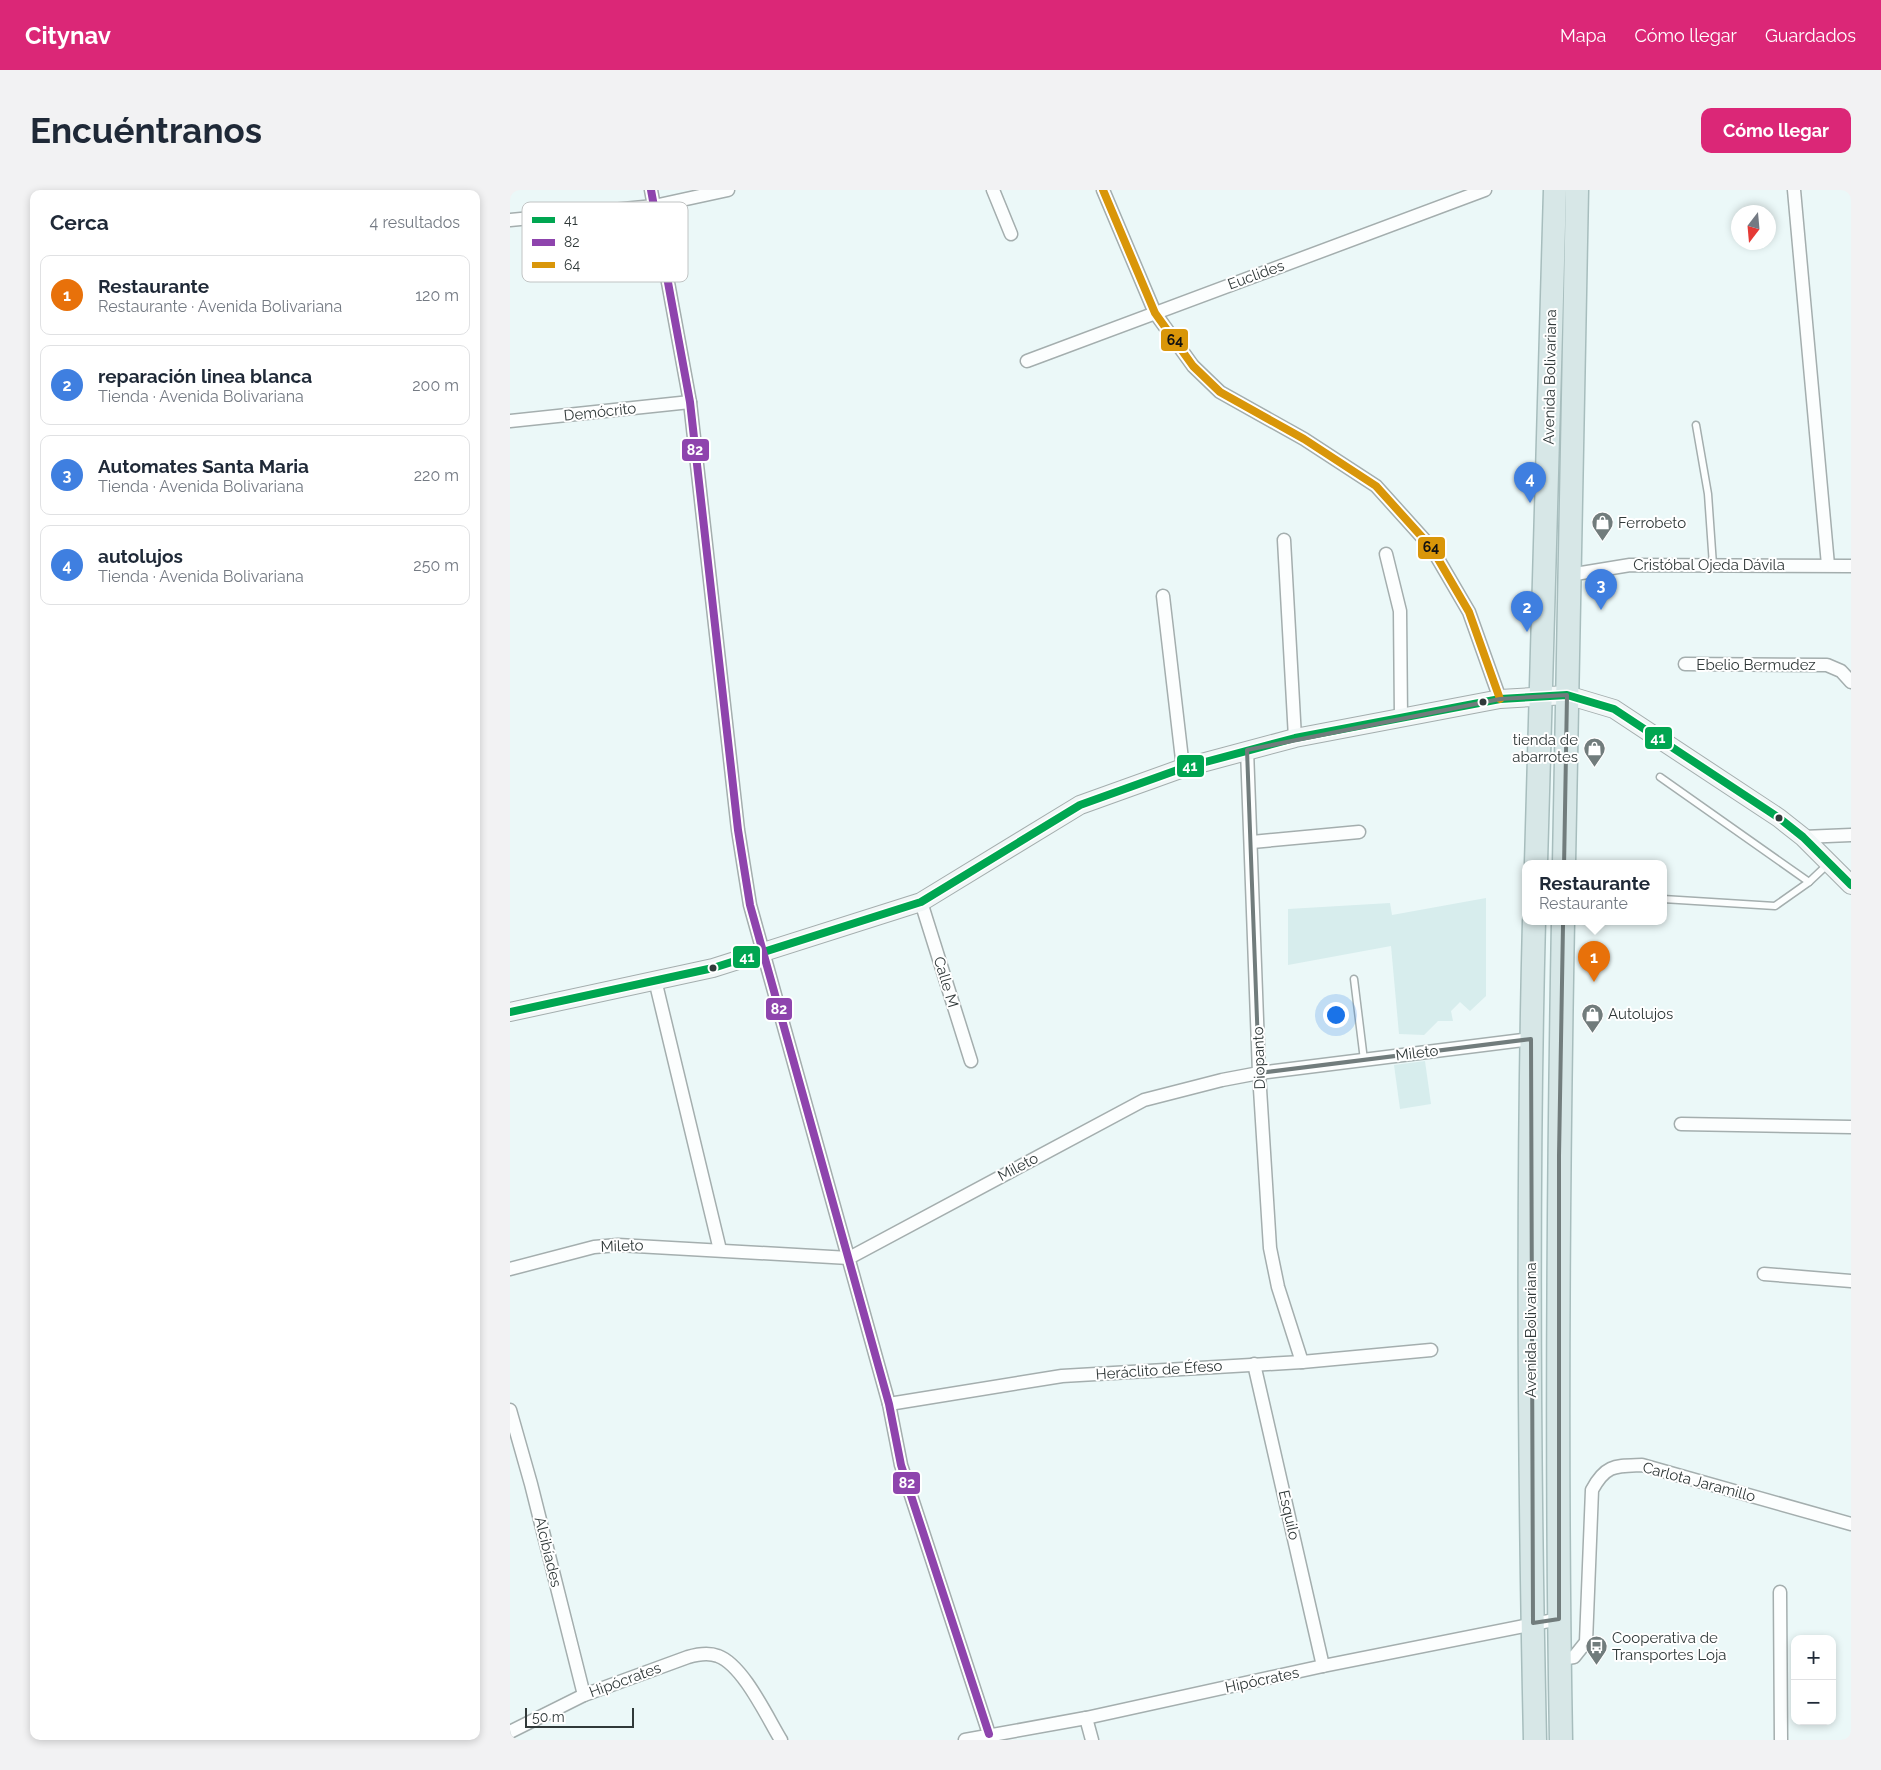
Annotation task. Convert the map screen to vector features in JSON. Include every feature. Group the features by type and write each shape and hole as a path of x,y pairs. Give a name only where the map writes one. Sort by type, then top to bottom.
{"highway":[{"name":"Avenida Bolivariana","path":"1536,860 1555,190"},
{"name":"Avenida Bolivariana","path":"1564,860 1577,190"},
{"name":"Avenida Bolivariana","path":"1534,925 1531,1039 1532,1622 1535,1740"},
{"name":"Avenida Bolivariana","path":"1561,1740 1559,1619 1559,1156 1563,925"}],"street":[{"path":"672,202 728,190"},
{"path":"993,190 1011,234"},
{"path":"1102,190 1155,313 1193,366 1220,392 1304,439 1376,486 1430,547 1469,612 1500,699"},
{"name":"Euclides","path":"1027,361 1485,190"},
{"path":"1794,190 1828,566"},
{"path":"668,282 690,402 738,830 750,905 889,1404 902,1466 989,1734"},
{"name":"Demócrito","path":"510,421 690,402"},
{"path":"1284,540 1295,738"},
{"path":"1386,554 1400,611 1402,718"},
{"name":"Cristóbal Ojeda Dávila","path":"1569,575 1630,565 1851,566"},
{"path":"1163,596 1183,768"},
{"name":"Ebelio Bermudez","path":"1685,664 1827,665 1841,671 1851,682"},
{"path":"510,1012 713,968 921,902 1080,805 1183,768 1295,738 1500,699 1566,695 1614,709 1779,818 1803,836 1851,884"},
{"name":"Diopanto","path":"1248,750 1259,1074 1270,1248 1278,1287 1302,1362"},
{"path":"1252,842 1358,832"},
{"path":"1803,836 1851,835"},
{"name":"Calle M","path":"921,902 971,1061"},
{"path":"655,980 720,1250"},
{"name":"Mileto","path":"510,1269 594,1247 618,1245 849,1258 1144,1100 1222,1080 1259,1074 1531,1039"},
{"path":"1681,1124 1851,1126"},
{"path":"1764,1274 1851,1281"},
{"name":"Heráclito de Éfeso","path":"889,1404 1062,1376 1302,1362 1431,1350"},
{"name":"Esquilo","path":"1254,1364 1324,1666"},
{"name":"Alcibíades","path":"510,1410 531,1484 584,1695"},
{"name":"Carlota Jaramillo","path":"1560,1659 1574,1657 1586,1642 1592,1490 1600,1474 1619,1466 1642,1466 1851,1524"},
{"path":"1780,1592 1781,1740"},
{"name":"Hipócrates","path":"972,1739 989,1734 1086,1718 1532,1622 1559,1619"},
{"name":"Hipócrates","path":"510,1732 584,1695 688,1657 704,1653 717,1655 729,1661 739,1672 780,1740"},
{"path":"1086,1718 1092,1740"}],"lane":[{"path":"1696,425 1708,494 1713,565"},
{"path":"1660,777 1809,882"},
{"path":"1667,899 1774,906 1809,882 1830,862"},
{"path":"1354,979 1364,1060"}],"highlighted area":[{"path":"1567,695 1559,1156 1559,1619 1533,1623 1531,1039 1259,1073 1247,750 1500,699"}],"shaded area":[{"path":"1486,898 1486,996 1470,1011 1460,1002 1451,1011 1453,1021 1438,1021 1424,1035 1399,1034 1391,946 1288,965 1288,909 1390,903 1392,915"},
{"path":"1425,1061 1431,1104 1400,1109 1394,1065"}],"transit line":[{"name":"82","path":"651,190 653,202"},
{"name":"64","path":"1103,190 1155,313 1193,366 1220,392 1304,439 1376,486 1431,547 1469,612 1500,699"},
{"name":"82","path":"668,282 690,402 738,830 750,905 889,1404 901,1465 989,1734"},
{"name":"41","path":"510,1012 713,968 921,902 1080,805 1183,768 1295,738 1500,699 1567,695 1614,709 1779,818 1803,837 1851,885"}],"place":[{"name":"autolujos","path":"1530,503"},
{"name":"Ferrobeto","path":"1602,542"},
{"name":"Automates Santa Maria","path":"1601,610"},
{"name":"reparación linea blanca","path":"1527,632"},
{"name":"tienda de abarrotes","path":"1594,768"},
{"name":"Restaurante","path":"1594,982"},
{"name":"Autolujos","path":"1592,1033"},
{"name":"Cooperativa de Transportes Loja","path":"1596,1666"}]}
